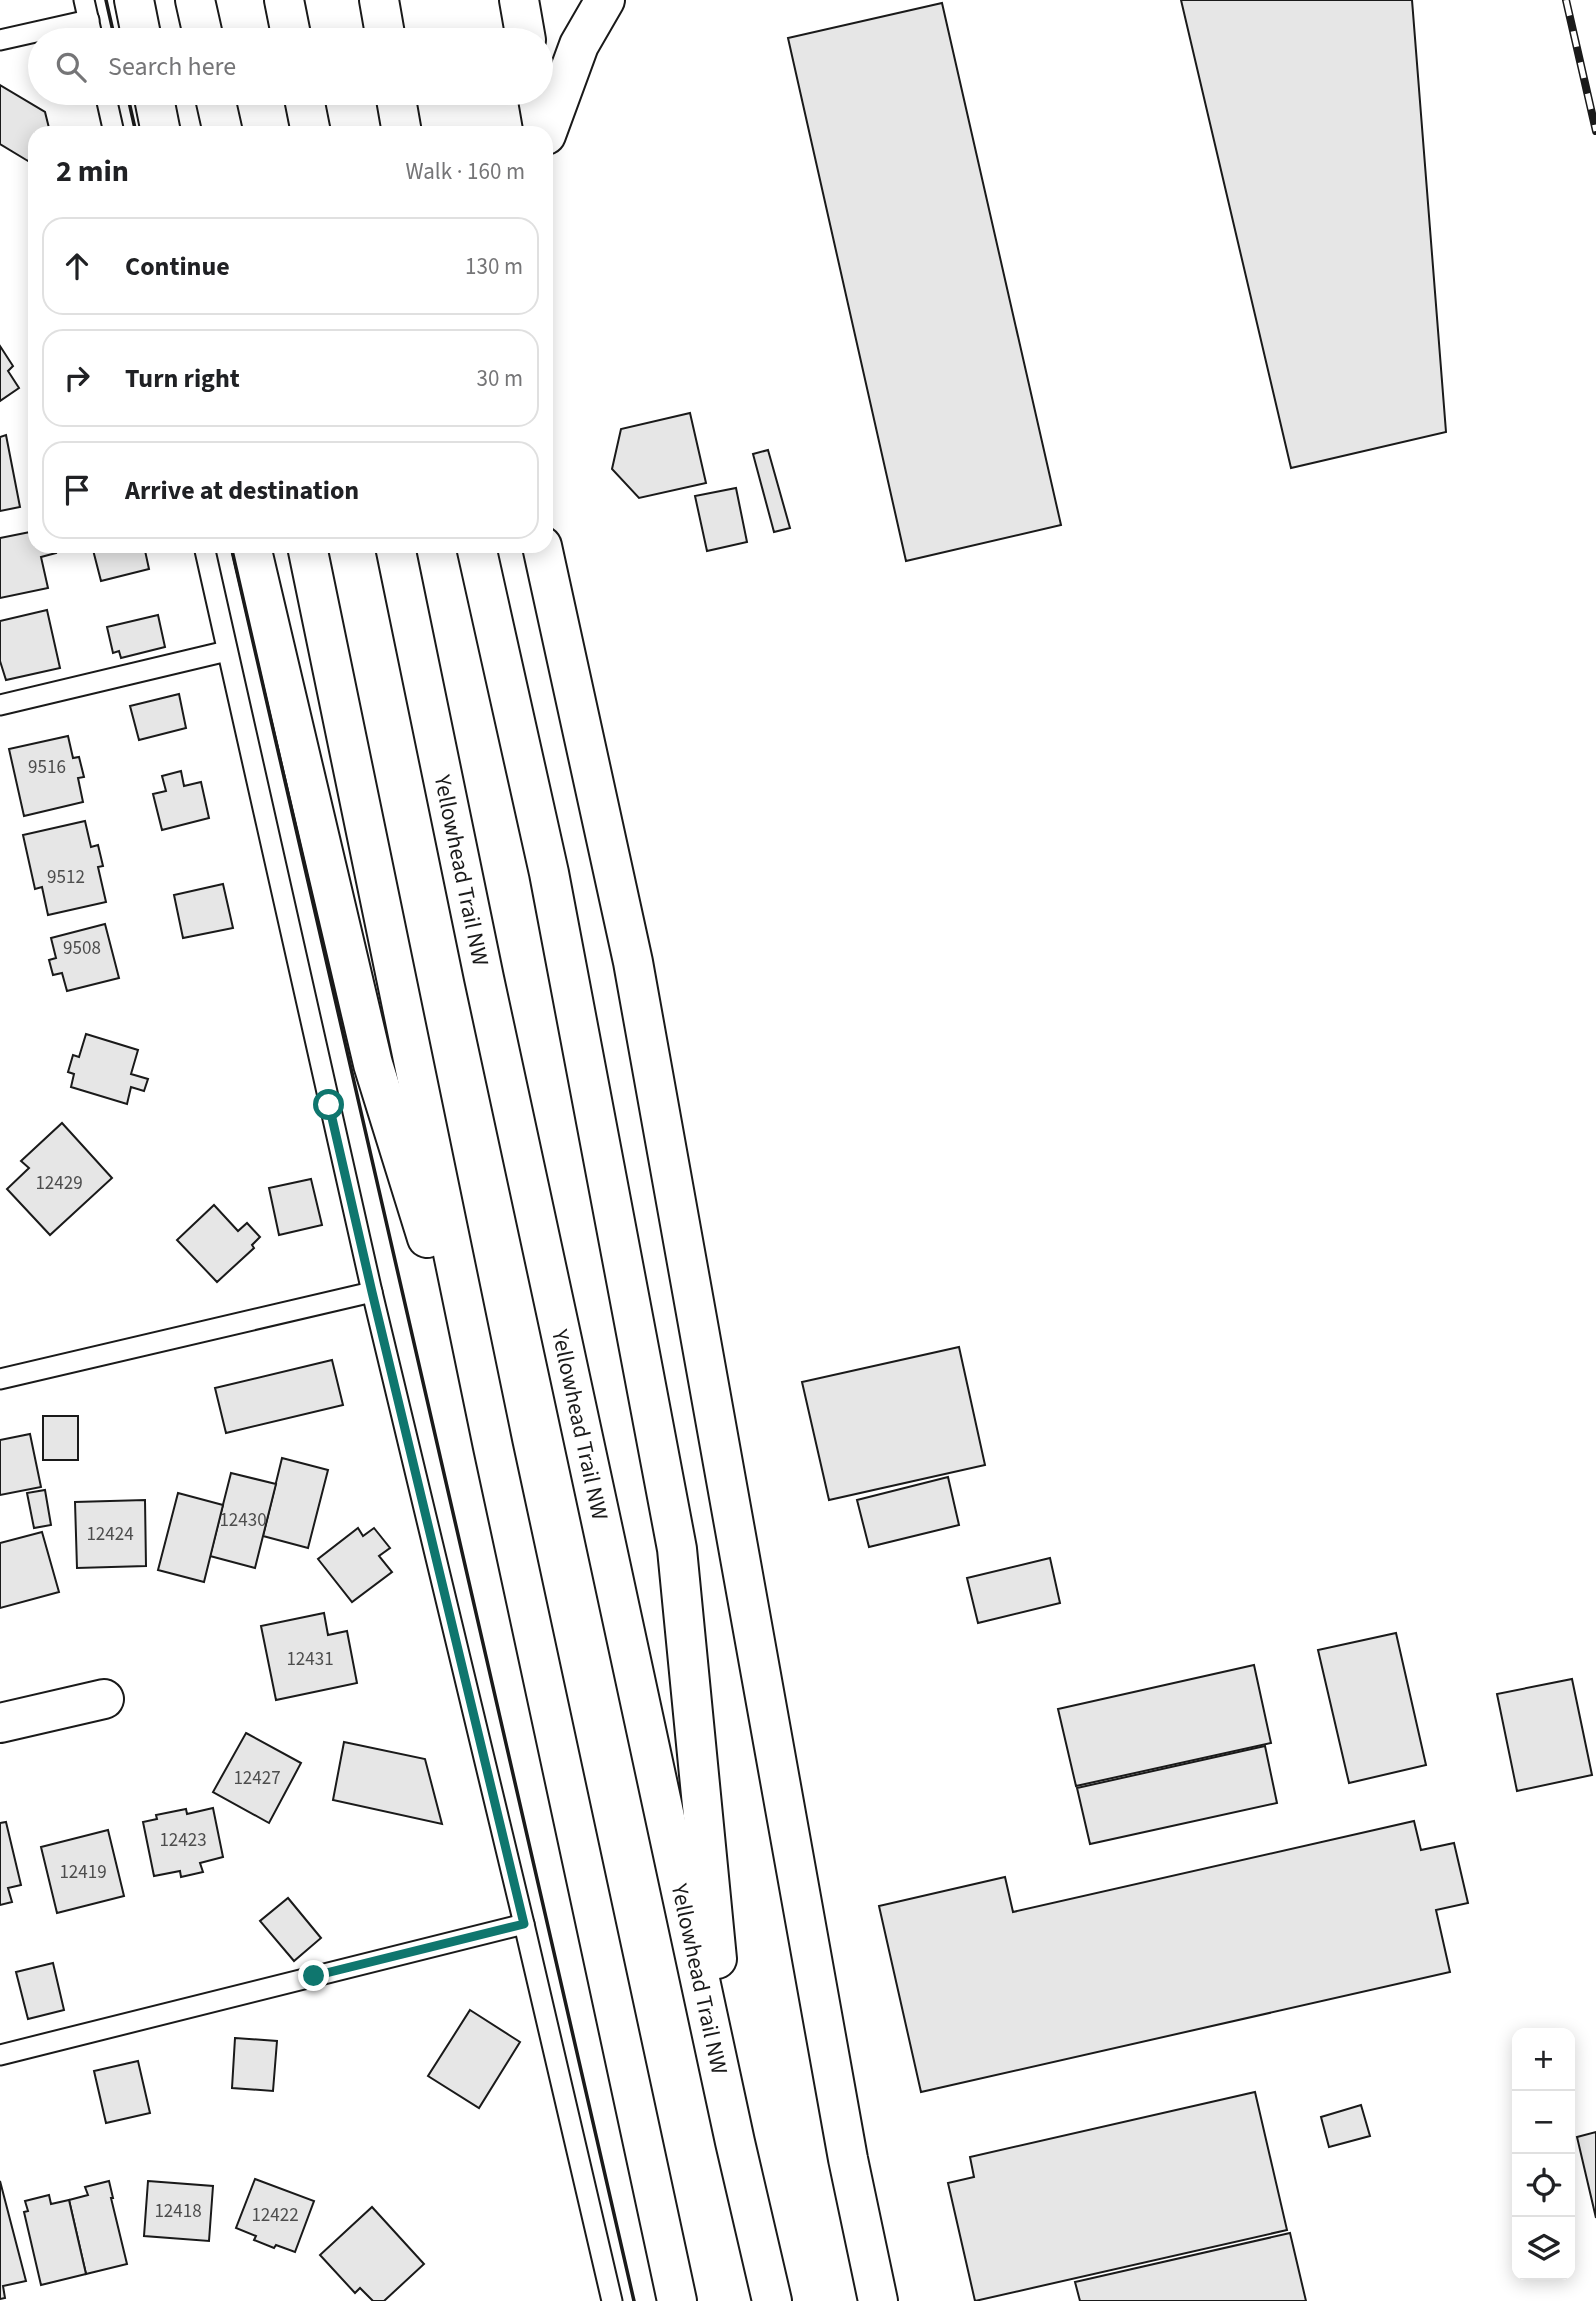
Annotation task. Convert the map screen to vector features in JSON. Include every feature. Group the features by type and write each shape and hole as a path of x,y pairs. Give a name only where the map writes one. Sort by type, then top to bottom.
{"main road":[{"path":"134,0 140,28"},
{"path":"195,0 201,28"},
{"path":"284,0 290,28"},
{"path":"379,0 384,28"},
{"path":"519,0 524,28"},
{"path":"548,126 579,46 606,0"},
{"path":"155,105 160,126"},
{"path":"217,105 221,126"},
{"path":"305,105 310,126"},
{"path":"397,105 401,126"},
{"path":"539,105 543,126"},
{"path":"253,553 373,1064 493,1447"},
{"path":"308,553 493,1447 677,2301"},
{"name":"Yellowhead Trail NW","path":"397,553 484,978 735,2142 772,2301"},
{"path":"478,553 549,873 677,1549 735,2142"},
{"path":"544,553 633,962 848,2159 878,2301"},
{"path":"0,1723 104,1699"}],"lane":[{"path":"84,0 91,28"},
{"path":"53,28 89,20"},
{"path":"0,40 28,34"},
{"path":"108,105 112,126"},
{"path":"206,553 372,1292 612,2301"},
{"path":"0,705 227,651"},
{"path":"0,1378 372,1292"},
{"path":"0,2055 524,1924"}],"building":[{"path":"1181,0 1412,0 1446,432 1291,468"},
{"path":"942,3 1061,525 906,561 788,38"},
{"path":"0,85 28,102 28,105 45,112 48,126 28,126 28,161 0,144"},
{"path":"0,346 13,366 8,371 19,388 0,401"},
{"path":"690,413 706,483 639,498 612,469 621,429"},
{"path":"6,435 20,507 0,511 0,437"},
{"path":"768,450 790,528 774,532 753,454"},
{"path":"736,488 747,542 707,551 695,496"},
{"path":"28,532 28,553 56,553 41,557 48,588 0,598 0,538"},
{"path":"94,553 146,553 149,569 101,581"},
{"path":"47,610 60,668 6,680 0,661 0,621"},
{"path":"158,615 165,647 121,658 119,651 113,653 107,627"},
{"path":"179,694 186,728 139,740 130,706"},
{"path":"68,736 73,758 79,757 84,777 78,778 83,802 24,816 9,749"},
{"path":"181,771 184,786 201,782 209,818 162,830 153,794 166,791 162,776"},
{"path":"85,821 91,847 98,845 103,866 98,867 106,902 48,915 42,887 35,889 23,835"},
{"path":"223,884 233,928 183,938 174,895"},
{"path":"105,924 119,978 67,991 62,973 53,975 49,960 56,958 51,938"},
{"path":"86,1034 138,1050 131,1074 148,1079 144,1091 131,1087 127,1104 71,1087 74,1074 68,1072 73,1055 79,1057"},
{"path":"62,1123 112,1178 50,1235 7,1189 29,1168 21,1161"},
{"path":"311,1179 322,1225 279,1235 269,1188"},
{"path":"214,1205 238,1231 247,1223 260,1237 252,1245 254,1248 217,1282 177,1240"},
{"path":"959,1347 985,1465 829,1500 802,1382"},
{"path":"332,1360 343,1405 226,1433 215,1388"},
{"path":"43,1416 78,1416 78,1460 43,1460"},
{"path":"30,1434 41,1487 0,1495 0,1440"},
{"path":"282,1458 328,1470 308,1548 263,1536"},
{"path":"231,1473 276,1484 255,1568 210,1556"},
{"path":"948,1477 959,1525 869,1547 857,1500"},
{"path":"45,1490 51,1525 34,1528 27,1493"},
{"path":"178,1493 223,1505 204,1582 158,1570"},
{"path":"145,1500 146,1566 77,1568 75,1502"},
{"path":"358,1528 363,1536 374,1528 390,1548 379,1556 392,1572 352,1602 318,1559"},
{"path":"42,1532 59,1592 0,1608 0,1543"},
{"path":"1050,1558 1060,1603 978,1623 967,1578"},
{"path":"324,1613 328,1635 347,1631 357,1683 276,1700 261,1626"},
{"path":"1396,1633 1426,1765 1349,1783 1318,1650"},
{"path":"1254,1665 1271,1743 1076,1786 1058,1709"},
{"path":"1572,1679 1592,1775 1517,1791 1497,1694"},
{"path":"246,1733 301,1763 269,1823 213,1792"},
{"path":"344,1742 425,1759 442,1824 333,1800"},
{"path":"1265,1746 1277,1803 1090,1844 1077,1788"},
{"path":"213,1808 223,1857 200,1863 203,1872 181,1877 180,1871 154,1876 143,1822 157,1819 156,1815 186,1809 187,1814"},
{"path":"1414,1821 1421,1850 1454,1843 1468,1903 1436,1910 1450,1972 921,2092 879,1906 1005,1877 1013,1912"},
{"path":"6,1822 21,1885 8,1888 12,1902 0,1905 0,1823"},
{"path":"108,1830 124,1896 57,1913 41,1847"},
{"path":"288,1898 321,1938 294,1961 260,1921"},
{"path":"53,1963 64,2010 28,2019 16,1972"},
{"path":"470,2010 520,2042 479,2108 428,2076"},
{"path":"235,2038 277,2041 273,2091 232,2088"},
{"path":"138,2061 150,2113 106,2123 94,2071"},
{"path":"1255,2092 1287,2230 975,2301 948,2183 974,2177 970,2157"},
{"path":"1361,2105 1370,2136 1329,2147 1321,2117"},
{"path":"1596,2132 1596,2218 1577,2137"},
{"path":"255,2179 314,2201 295,2252 254,2240 256,2236 236,2228"},
{"path":"0,2181 26,2281 3,2286 5,2298 0,2299"},
{"path":"109,2181 127,2264 86,2274 69,2200 88,2195 85,2187"},
{"path":"148,2181 213,2186 209,2241 144,2236"},
{"path":"49,2195 51,2204 69,2200 86,2274 41,2285 24,2212 28,2211 25,2201"},
{"path":"372,2207 424,2264 384,2301 373,2301 360,2288 355,2293 320,2255"},
{"path":"1290,2233 1306,2301 1080,2301 1075,2282"}],"railway":[{"path":"1566,0 1596,131"}],"wall":[{"path":"106,0 112,28"},
{"path":"130,105 134,126"},
{"path":"233,553 634,2301"}],"route":[{"path":"314,1976 524,1924 329,1105"}]}
